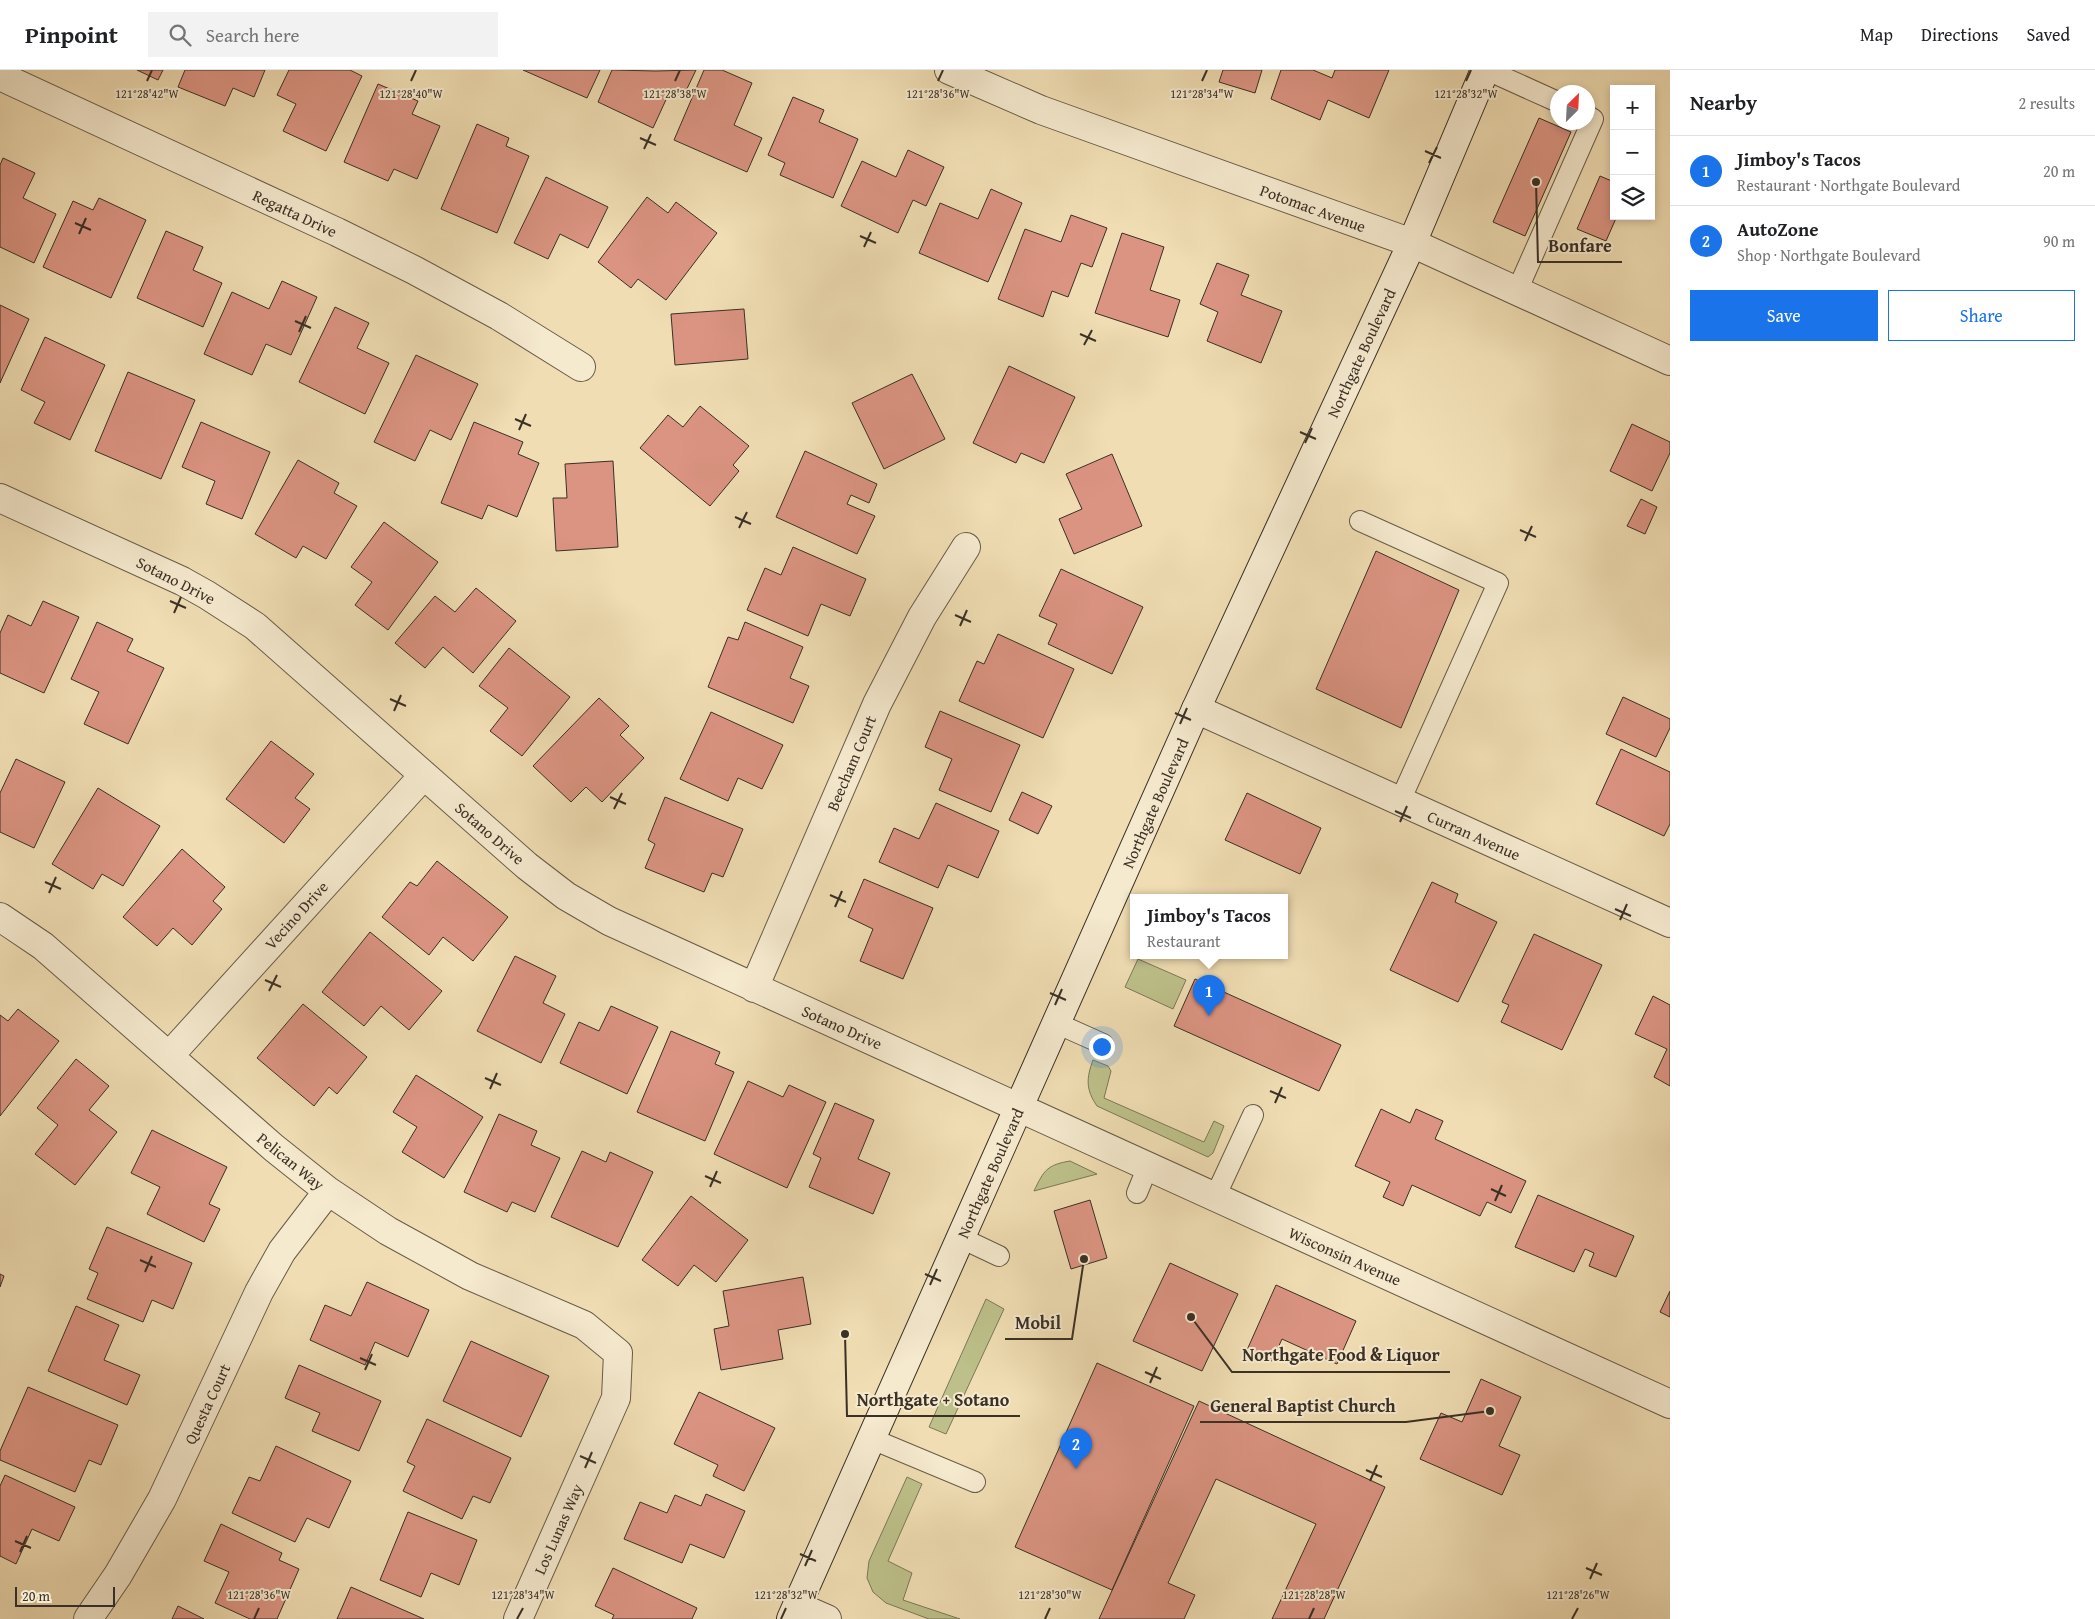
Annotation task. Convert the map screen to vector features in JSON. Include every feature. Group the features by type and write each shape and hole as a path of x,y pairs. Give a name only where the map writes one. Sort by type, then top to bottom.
{"street":[{"name":"Potomac Avenue","path":"949,70 1041,110 1412,243 1670,361"},
{"name":"Northgate Boulevard","path":"794,1612 1196,709 1412,243 1486,70"},
{"name":"Regatta Drive","path":"0,76 337,232 414,270 499,316 581,367"},
{"name":"Sotano Drive","path":"0,498 182,581 207,594 255,626 527,866 566,896 608,921 1019,1107"},
{"name":"Beecham Court","path":"754,988 877,704 922,617 966,547"},
{"name":"Curran Avenue","path":"1196,709 1670,923"},
{"name":"Vecino Drive","path":"169,1056 424,775"},
{"name":"Pelican Way","path":"0,917 43,946 274,1148 328,1191 388,1231 470,1276 584,1326 618,1353"},
{"name":"Wisconsin Avenue","path":"1019,1107 1670,1404"},
{"name":"Questa Court","path":"88,1619 118,1575 162,1499 259,1292 282,1251 328,1191"},
{"name":"Los Lunas Way","path":"518,1619 616,1398 618,1353"},
{"path":"794,1612 827,1619"}],"lane":[{"path":"1486,70 1550,98"},
{"path":"1517,291 1588,130"},
{"path":"1360,521 1498,583 1400,801"},
{"path":"1056,1023 1103,1044"},
{"path":"1215,1197 1253,1115"},
{"path":"1137,1193 1148,1166"},
{"path":"961,1238 999,1256"},
{"path":"872,1439 975,1482"}],"green space":[{"path":"1138,959 1186,980 1173,1009 1125,987"},
{"path":"1093,1060 1108,1066 1111,1071 1104,1098 1204,1142 1214,1121 1224,1126 1213,1153 1208,1157 1097,1106 1088,1084"},
{"path":"1070,1161 1097,1174 1034,1191 1047,1170 1056,1164"},
{"path":"986,1299 1004,1309 946,1434 929,1427"},
{"path":"907,1477 922,1484 888,1561 912,1573 903,1600 960,1619 929,1619 886,1603 873,1592 867,1578 869,1561"}],"building":[{"path":"137,70 163,70 158,80"},
{"path":"185,70 265,70 254,97 233,88 225,106 178,87"},
{"path":"289,70 350,70 362,76 326,151 283,131 296,104 277,95"},
{"path":"523,70 600,70 587,98"},
{"path":"612,70 696,70 683,97 670,91 653,128 598,102"},
{"path":"704,70 722,70 752,83 734,125 762,138 747,172 674,140"},
{"path":"1223,70 1262,70 1255,93 1219,82"},
{"path":"1281,70 1313,70 1332,78 1335,70 1389,70 1369,118 1328,100 1320,120 1271,99"},
{"path":"378,84 418,101 412,114 440,126 417,179 394,169 388,181 344,162"},
{"path":"793,97 824,110 819,122 858,139 833,198 780,175 785,163 768,155"},
{"path":"1539,118 1550,123 1550,130 1566,130 1571,132 1525,236 1493,222"},
{"path":"477,124 509,138 506,146 529,156 497,233 441,209"},
{"path":"908,150 944,167 926,206 913,200 898,233 841,206 862,161 896,177"},
{"path":"3,158 35,173 23,198 56,214 34,263 0,247 0,165"},
{"path":"1600,176 1610,180 1610,220 1615,220 1606,241 1577,229"},
{"path":"546,177 608,207 588,248 560,234 548,259 514,243"},
{"path":"991,189 1022,203 988,282 919,253 940,203 978,219"},
{"path":"647,197 668,213 676,202 717,233 666,300 638,279 631,288 598,262"},
{"path":"99,198 146,220 111,298 43,267 73,201 93,210"},
{"path":"1071,215 1107,228 1092,267 1081,263 1068,297 1052,291 1043,317 998,299 1025,229 1061,242"},
{"path":"166,231 203,247 193,270 222,283 203,327 137,298"},
{"path":"1122,233 1164,247 1150,290 1180,300 1168,337 1095,313"},
{"path":"1217,263 1249,275 1241,295 1282,311 1261,363 1207,341 1218,312 1200,304"},
{"path":"282,281 317,297 291,355 266,344 252,375 204,354 232,292 269,309"},
{"path":"0,305 29,319 0,383"},
{"path":"335,307 369,323 357,348 389,363 365,414 299,382"},
{"path":"744,309 748,359 675,365 671,314"},
{"path":"45,337 105,365 70,440 34,423 45,402 21,390"},
{"path":"416,355 478,384 451,440 430,430 415,461 374,442"},
{"path":"1009,366 1075,397 1044,463 1021,453 1016,463 973,443"},
{"path":"128,372 195,400 161,479 95,451"},
{"path":"912,374 945,439 884,469 852,403"},
{"path":"700,406 749,446 733,465 739,471 710,506 640,448 668,415 683,427"},
{"path":"201,422 270,452 242,519 206,504 215,481 182,467"},
{"path":"474,422 523,442 518,454 539,463 517,517 488,505 482,519 441,503"},
{"path":"1632,424 1670,442 1670,453 1652,491 1610,471"},
{"path":"805,451 877,484 869,503 851,495 847,504 875,516 857,554 776,517"},
{"path":"1112,454 1142,526 1074,554 1059,519 1082,509 1066,474"},
{"path":"298,460 339,483 334,493 357,506 326,559 303,546 296,558 255,534"},
{"path":"613,461 618,547 556,551 553,498 567,498 565,464"},
{"path":"1641,499 1657,507 1645,534 1627,526"},
{"path":"384,522 438,562 388,630 355,605 372,582 351,567"},
{"path":"793,547 866,579 850,616 821,604 808,636 747,610 765,568 781,575"},
{"path":"1376,551 1459,590 1401,728 1316,689"},
{"path":"1061,569 1143,607 1112,674 1048,644 1057,624 1039,616"},
{"path":"476,588 516,621 473,673 443,647 425,668 395,643 435,596 455,612"},
{"path":"43,601 79,617 44,693 0,673 0,633 8,615 31,626"},
{"path":"97,622 133,639 127,651 164,668 128,744 84,724 99,692 71,679"},
{"path":"745,622 803,647 790,678 809,686 793,723 708,687 728,637 738,640"},
{"path":"998,634 1074,669 1043,738 959,701 977,661 984,664"},
{"path":"509,648 570,697 522,756 490,731 508,708 479,686"},
{"path":"1623,697 1670,719 1670,728 1656,757 1606,734"},
{"path":"599,698 629,726 620,735 644,758 602,802 586,787 571,802 533,766"},
{"path":"940,711 1020,745 991,812 939,790 952,759 925,747"},
{"path":"711,712 783,745 762,789 738,778 728,801 680,779"},
{"path":"271,741 314,774 295,798 310,809 284,843 226,799"},
{"path":"1621,749 1670,772 1670,824 1664,836 1596,804"},
{"path":"16,759 65,782 34,848 0,832 0,793"},
{"path":"98,788 160,826 123,886 102,874 93,889 52,864"},
{"path":"1022,792 1052,806 1038,834 1009,820"},
{"path":"1247,793 1321,828 1300,874 1225,840"},
{"path":"665,797 743,829 723,877 712,873 704,892 645,868 655,844 648,840"},
{"path":"936,803 999,831 978,878 948,865 938,888 879,862 894,828 919,839"},
{"path":"182,849 225,887 213,901 222,909 192,945 173,928 157,946 123,917"},
{"path":"437,861 508,917 473,961 443,937 429,955 382,917 410,882 417,886"},
{"path":"864,879 933,908 903,979 860,961 873,929 848,917"},
{"path":"1432,882 1458,894 1455,902 1497,922 1458,1002 1390,970"},
{"path":"370,932 442,991 409,1030 381,1006 364,1026 322,992"},
{"path":"1534,934 1602,965 1562,1050 1501,1022 1509,1005 1502,1002"},
{"path":"515,956 556,976 543,1003 565,1014 541,1063 477,1031"},
{"path":"1195,979 1341,1045 1319,1091 1174,1026"},
{"path":"1653,996 1670,1005 1670,1086 1654,1077 1667,1049 1635,1034"},
{"path":"303,1004 367,1057 337,1094 329,1087 314,1106 257,1058"},
{"path":"611,1006 658,1027 627,1094 560,1063 579,1022 599,1031"},
{"path":"18,1009 59,1041 0,1116 0,1015 8,1021"},
{"path":"671,1031 720,1052 715,1064 734,1072 705,1141 637,1112"},
{"path":"76,1059 109,1086 89,1110 117,1132 75,1185 35,1154 58,1125 37,1108"},
{"path":"416,1075 483,1117 444,1178 402,1152 417,1127 393,1112"},
{"path":"748,1081 783,1097 789,1085 826,1102 787,1188 714,1154"},
{"path":"835,1103 874,1120 858,1159 890,1173 873,1214 809,1187 821,1158 813,1154"},
{"path":"1381,1109 1410,1123 1416,1109 1443,1121 1435,1139 1526,1181 1511,1213 1487,1202 1480,1216 1412,1185 1403,1206 1383,1197 1390,1182 1355,1166"},
{"path":"499,1114 537,1131 531,1145 560,1158 535,1212 512,1202 507,1212 464,1192"},
{"path":"152,1130 227,1167 209,1204 220,1209 204,1242 147,1214 160,1187 131,1173"},
{"path":"582,1151 606,1162 610,1152 653,1172 618,1247 551,1217"},
{"path":"1538,1195 1634,1236 1616,1277 1589,1266 1594,1253 1585,1249 1574,1272 1515,1247"},
{"path":"691,1196 748,1240 716,1282 694,1265 678,1286 642,1260"},
{"path":"1090,1200 1107,1258 1071,1269 1054,1211"},
{"path":"107,1227 192,1263 173,1309 152,1300 143,1322 87,1299 98,1273 89,1269"},
{"path":"1170,1263 1238,1294 1202,1371 1133,1341"},
{"path":"0,1274 4,1276 0,1287"},
{"path":"803,1277 811,1324 778,1330 783,1359 721,1370 714,1329 729,1326 723,1291"},
{"path":"367,1282 429,1310 408,1357 375,1342 365,1365 310,1340 325,1305 351,1316"},
{"path":"1276,1285 1356,1321 1337,1364 1282,1339 1272,1361 1247,1350"},
{"path":"1670,1291 1670,1317 1660,1312"},
{"path":"76,1306 119,1325 104,1360 140,1375 127,1405 48,1371"},
{"path":"471,1341 549,1376 521,1437 443,1401"},
{"path":"1097,1363 1194,1406 1112,1590 1015,1547"},
{"path":"299,1365 381,1401 359,1451 312,1431 320,1413 285,1398"},
{"path":"1481,1379 1521,1397 1499,1446 1520,1455 1502,1495 1420,1459 1441,1413 1462,1422"},
{"path":"28,1387 118,1425 101,1465 89,1460 75,1492 0,1460 0,1451"},
{"path":"699,1392 775,1428 744,1491 713,1476 718,1465 674,1444"},
{"path":"1199,1401 1385,1487 1324,1619 1272,1619 1316,1524 1216,1479 1168,1583 1195,1595 1184,1619 1099,1619"},
{"path":"427,1419 511,1458 490,1503 473,1496 462,1519 403,1491 415,1466 407,1462"},
{"path":"276,1446 351,1481 329,1528 307,1518 295,1542 232,1513 249,1477 260,1481"},
{"path":"5,1475 75,1507 59,1541 32,1529 16,1564 0,1556 0,1486"},
{"path":"706,1494 745,1511 724,1558 690,1544 682,1563 624,1539 640,1502 667,1513 675,1495 701,1506"},
{"path":"408,1512 477,1540 459,1585 431,1573 421,1597 380,1580"},
{"path":"221,1524 282,1553 279,1560 299,1569 277,1619 250,1619 215,1603 229,1572 204,1561"},
{"path":"613,1568 697,1608 692,1619 612,1619 614,1615 595,1606"},
{"path":"351,1587 424,1619 337,1619"},
{"path":"178,1606 204,1619 172,1619"}],"place":[{"name":"Bonfare","path":"1536,182"},
{"name":"Jimboy's Tacos","path":"1209,1016"},
{"name":"Mobil","path":"1084,1259"},
{"name":"Northgate Food & Liquor","path":"1191,1317"},
{"name":"Northgate + Sotano","path":"845,1334"},
{"name":"General Baptist Church","path":"1490,1411"},
{"name":"AutoZone","path":"1076,1469"}]}
